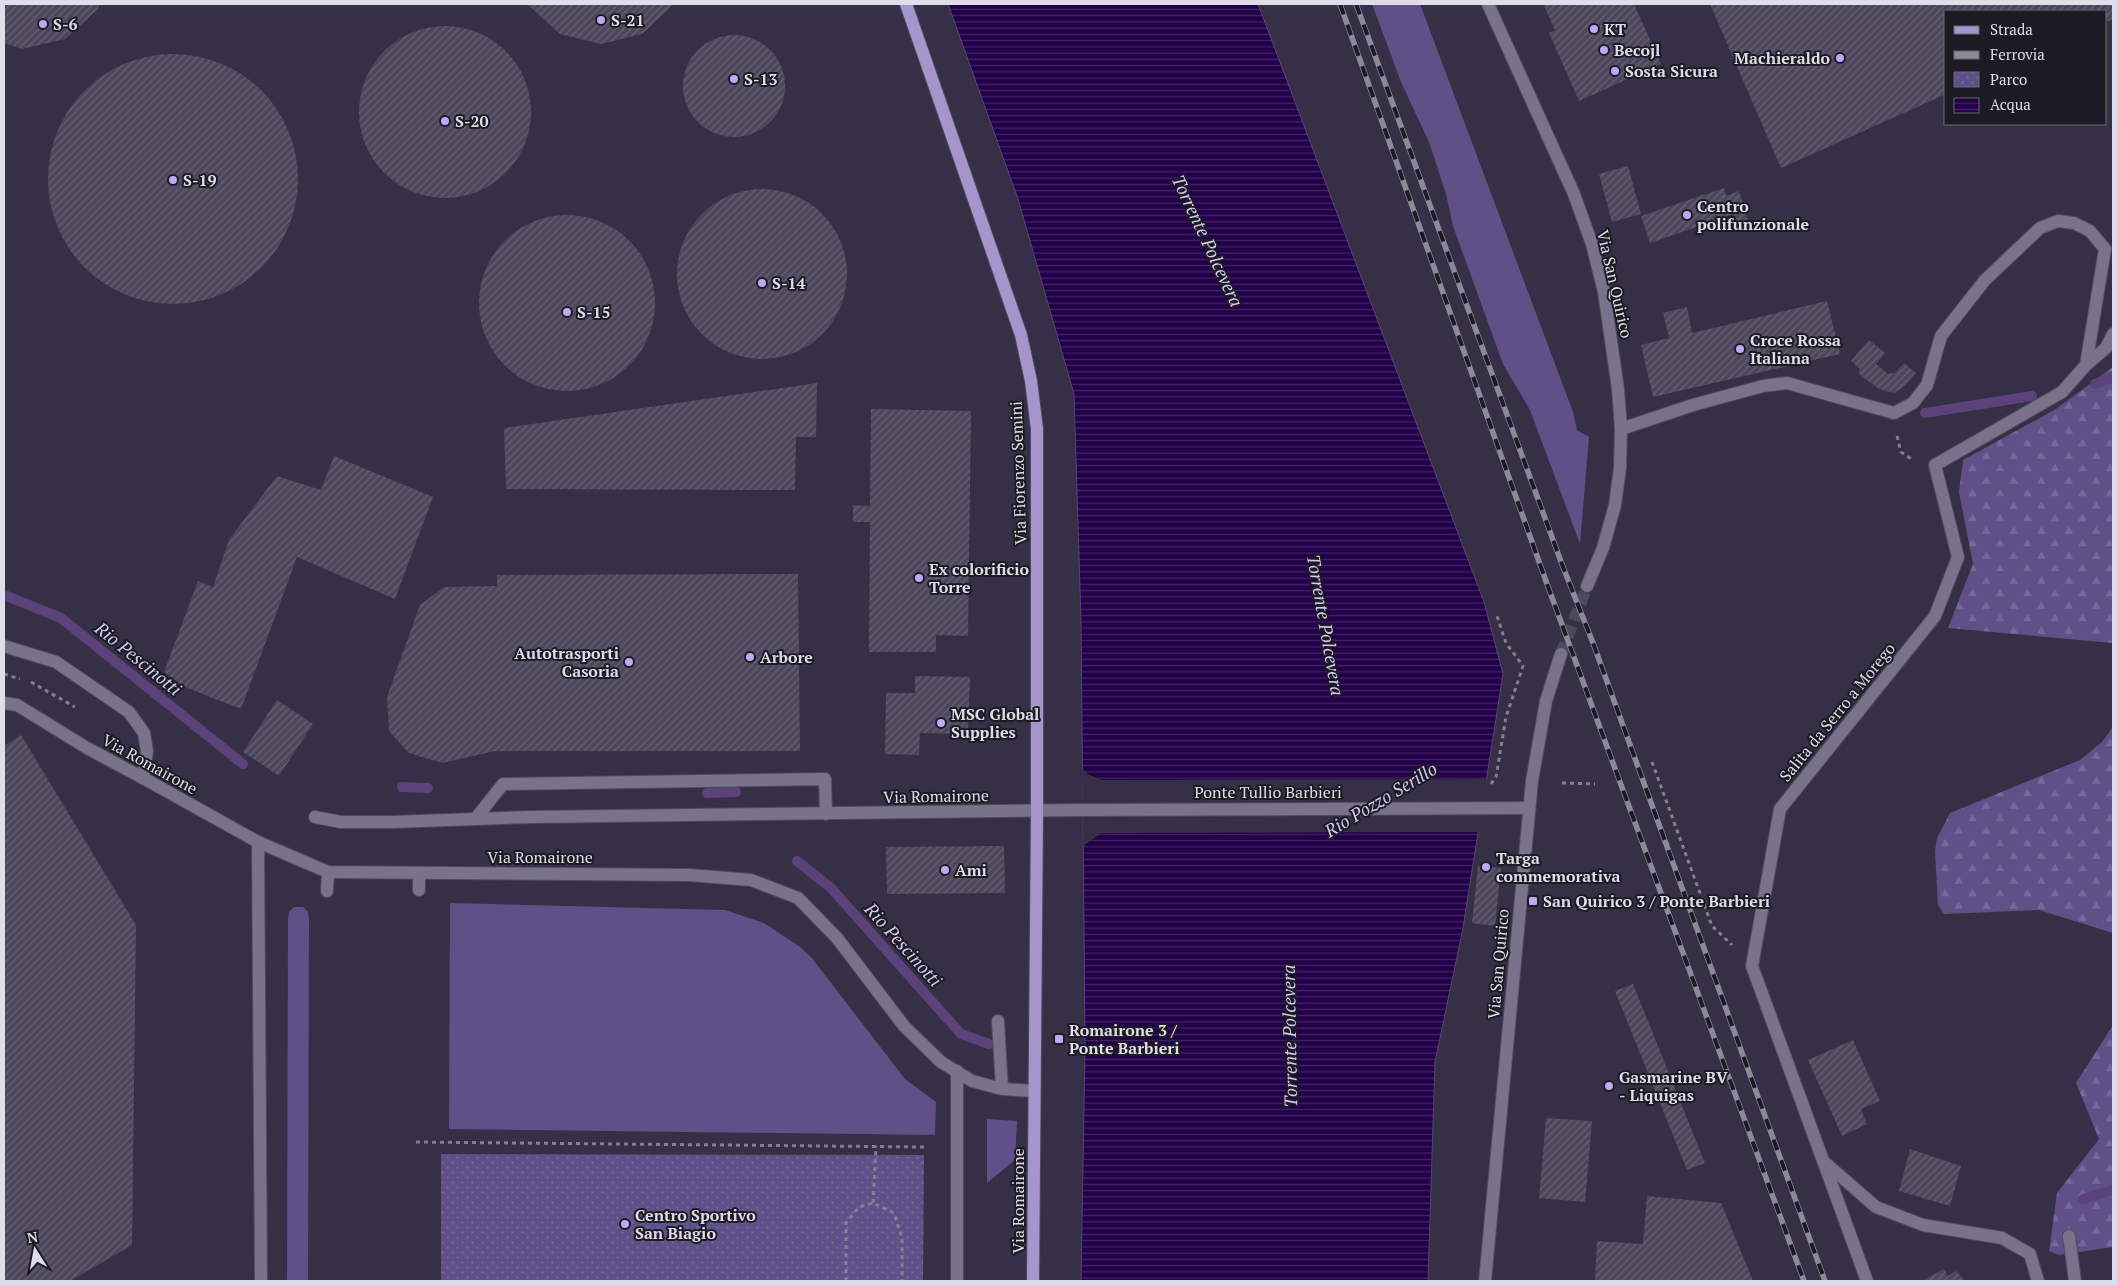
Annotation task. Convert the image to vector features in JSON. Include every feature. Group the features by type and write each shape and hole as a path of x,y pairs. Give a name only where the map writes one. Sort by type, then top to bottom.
{"main road":[{"name":"Via Fiorenzo Semini","path":"906,4 1021,335 1031,381 1037,429 1038,812"},
{"name":"Via Romairone","path":"1034,1281 1034,1091 1038,812"}],"street":[{"name":"Via San Quirico","path":"1488,4 1574,194 1592,244 1604,292 1613,350 1621,429 1620,468 1615,506 1603,548 1587,586"},
{"path":"1621,429 1693,405 1763,386 1787,383 1894,413 1912,403 1928,385 1941,336 1985,280 2040,228 2058,222 2074,223 2090,231 2104,249 2086,365"},
{"path":"1935,464 2062,392 2086,365 2106,348 2113,334"},
{"name":"Salita da Serro a Morego","path":"1867,1281 1752,966 1780,809 1935,616 1958,557 1935,464"},
{"path":"4,646 56,662 129,712 144,733 147,751 143,778"},
{"name":"Via San Quirico","path":"1485,1281 1529,808 1546,701 1561,654"},
{"name":"Via Romairone","path":"4,703 17,705 87,748 258,842 328,872 690,875 751,880 798,898 837,938 904,1026 941,1062 972,1081 1002,1089 1034,1091"},
{"path":"476,818 504,784 796,779 826,779 826,814"},
{"name":"Ponte Tullio Barbieri","path":"1038,812 1083,810 1529,808"},
{"name":"Via Romairone","path":"315,817 349,822 392,822 476,818 1038,812"},
{"path":"258,842 261,1281"},
{"path":"327,891 328,872"},
{"path":"419,872 419,890"},
{"path":"998,1021 1002,1089"},
{"path":"956,1071 957,1281"},
{"name":"Salita da Serro a Morego","path":"1821,1159 1876,1207 1923,1225 2002,1238 2030,1254 2038,1281"},
{"path":"2069,1236 2075,1281"}],"path":[{"path":"1894,413 1901,452 1910,459 1935,464"},
{"path":"1490,784 1496,777 1506,717 1523,666 1506,643 1496,613"},
{"path":"4,674 32,682 82,711"},
{"path":"1652,762 1712,926 1752,966"},
{"path":"1562,783 1595,784"},
{"path":"416,1142 924,1147"},
{"path":"873,1203 876,1146"},
{"path":"846,1281 846,1223 858,1207 873,1203 894,1214 902,1238 902,1281"}],"green space":[{"path":"1372,4 1420,4 1573,412 1577,430 1589,437 1580,544 1530,410 1503,364 1453,226 1446,194 1429,142 1401,82"},
{"path":"2113,367 2113,643 1948,628 1973,564 1959,492 1963,460 2056,409"},
{"path":"2113,727 2113,933 2039,910 1944,914 1938,905 1935,851 1937,838 1950,813 2080,760 2102,742"},
{"path":"450,903 725,910 764,923 800,947 811,957 905,1079 936,1102 935,1135 449,1129"},
{"path":"294,907 303,907 308,912 309,920 308,1281 287,1281 288,919 289,912"},
{"path":"2113,1025 2113,1247 2059,1255 2049,1251 2057,1193 2099,1139 2076,1083"},
{"path":"987,1119 1017,1121 1015,1160 987,1183"},
{"name":"Centro Sportivo San Biagio","path":"441,1154 924,1155 923,1281 441,1281"}],"water":[{"name":"Torrente Polcevera","path":"948,4 1258,4 1484,602 1503,674 1463,928 1435,1062 1428,1281 1081,1281 1085,1048 1081,622 1074,394 1018,199"}],"pier":[{"path":"1082,768 1088,774 1102,780 1487,779 1479,832 1101,833 1083,846"}],"building":[{"name":"S-6","path":"4,4 99,4 98,9 65,39 22,49 4,43"},
{"name":"S-21","path":"527,4 674,4 642,34 601,44 560,34"},
{"path":"1549,4 1634,4 1661,64 1579,101 1549,33 1555,30 1544,6"},
{"name":"Machieraldo","path":"1710,4 2113,4 2113,19 2107,22 2107,10 1944,10 1944,95 1781,168"},
{"name":"S-20","path":"445,26 462,28 478,33 506,51 524,79 529,95 531,112 529,129 524,145 506,173 478,191 462,196 445,198 428,196 412,191 384,173 366,145 361,129 359,112 361,95 366,79 384,51 412,33 428,28"},
{"name":"S-13","path":"734,35 744,36 763,43 777,57 784,76 784,96 777,115 763,129 744,136 734,137 724,136 705,129 691,115 684,96 683,86 684,76 691,57 705,43 724,36"},
{"name":"S-19","path":"161,54 185,54 209,59 232,68 262,90 277,109 289,131 296,155 298,179 296,203 289,227 277,249 262,268 243,283 221,295 185,304 161,304 137,299 114,290 84,268 69,249 57,227 48,191 48,167 53,143 62,120 84,90 103,75 125,63"},
{"path":"1628,166 1641,214 1612,222 1599,174"},
{"name":"Centro polifunzionale","path":"1724,188 1726,196 1739,191 1748,220 1737,224 1734,214 1650,243 1641,216"},
{"name":"S-14","path":"770,189 795,195 816,208 828,220 844,249 847,274 846,291 841,307 828,328 816,340 787,356 754,359 729,353 708,340 696,328 680,299 677,266 683,241 696,220 708,208 737,192"},
{"name":"S-15","path":"567,215 601,222 623,235 635,247 648,269 655,303 648,337 635,359 623,371 601,384 567,391 533,384 511,371 499,359 486,337 479,303 486,269 499,247 511,235 533,222"},
{"name":"Croce Rossa Italiana","path":"1827,301 1840,354 1653,397 1641,345 1669,338 1663,313 1687,307 1692,333"},
{"path":"1869,340 1885,353 1876,364 1888,374 1895,373 1904,363 1916,373 1905,386 1894,393 1879,389 1858,373 1860,369 1851,361"},
{"path":"817,383 816,437 796,437 795,490 506,489 504,428"},
{"name":"Ex colorificio Torre","path":"871,409 971,411 968,636 936,635 936,652 869,652 870,522 853,522 853,505 870,506"},
{"path":"334,456 433,497 395,599 297,557 241,709 185,687 164,672 198,581 213,587 229,540 277,476 321,490"},
{"path":"798,574 800,751 495,751 442,763 409,753 389,731 387,697 420,605 444,587 497,586 497,575"},
{"path":"915,676 970,677 968,734 920,733 919,755 885,754 886,693 915,693"},
{"path":"277,700 313,724 279,776 243,752"},
{"path":"21,735 136,925 132,1245 70,1281 4,1281 4,746"},
{"name":"Ami","path":"1004,846 1005,893 887,894 886,847"},
{"path":"1478,866 1501,868 1495,926 1472,923"},
{"path":"1633,984 1705,1163 1687,1170 1615,991"},
{"path":"1853,1040 1880,1101 1861,1109 1867,1124 1842,1136 1808,1060"},
{"path":"1546,1118 1592,1121 1585,1202 1539,1198"},
{"path":"1910,1149 1961,1166 1950,1206 1899,1191"},
{"path":"1647,1196 1721,1203 1753,1281 1595,1281 1597,1241 1643,1244"},
{"path":"1944,1269 1948,1276 1956,1271 1965,1281 1922,1281"}],"waterway":[{"name":"Rio Pozzo Serillo","path":"2095,384 2113,377"},
{"name":"Rio Pozzo Serillo","path":"1925,413 2032,396"},
{"name":"Rio Pescinotti","path":"4,595 61,618 243,764"},
{"name":"Rio Pescinotti","path":"402,787 428,788"},
{"name":"Rio Pescinotti","path":"707,793 736,792"},
{"name":"Rio Pescinotti","path":"797,861 831,888 961,1034 989,1044"},
{"path":"2083,1199 2113,1190"}],"tunnel":[{"path":"1561,654 1587,586"}],"railway":[{"path":"1340,4 1547,584 1804,1281"},
{"path":"1356,4 1563,567 1593,643 1825,1281"}],"place":[{"name":"S-21","path":"601,20"},
{"name":"S-6","path":"43,24"},
{"name":"KT","path":"1594,29"},
{"name":"Becojl","path":"1604,50"},
{"name":"Machieraldo","path":"1840,58"},
{"name":"Sosta Sicura","path":"1615,71"},
{"name":"S-13","path":"734,79"},
{"name":"S-20","path":"445,121"},
{"name":"S-19","path":"173,180"},
{"name":"Centro polifunzionale","path":"1687,215"},
{"name":"S-14","path":"762,283"},
{"name":"S-15","path":"567,312"},
{"name":"Croce Rossa Italiana","path":"1740,349"},
{"name":"Ex colorificio Torre","path":"919,578"},
{"name":"Arbore","path":"750,657"},
{"name":"Autotrasporti Casoria","path":"629,662"},
{"name":"MSC Global Supplies","path":"941,723"},
{"name":"Targa commemorativa","path":"1486,867"},
{"name":"Ami","path":"945,870"},
{"name":"San Quirico 3 / Ponte Barbieri","path":"1533,901"},
{"name":"Romairone 3 / Ponte Barbieri","path":"1059,1039"},
{"name":"Gasmarine BV - Liquigas","path":"1609,1086"},
{"name":"Centro Sportivo San Biagio","path":"625,1224"}]}
